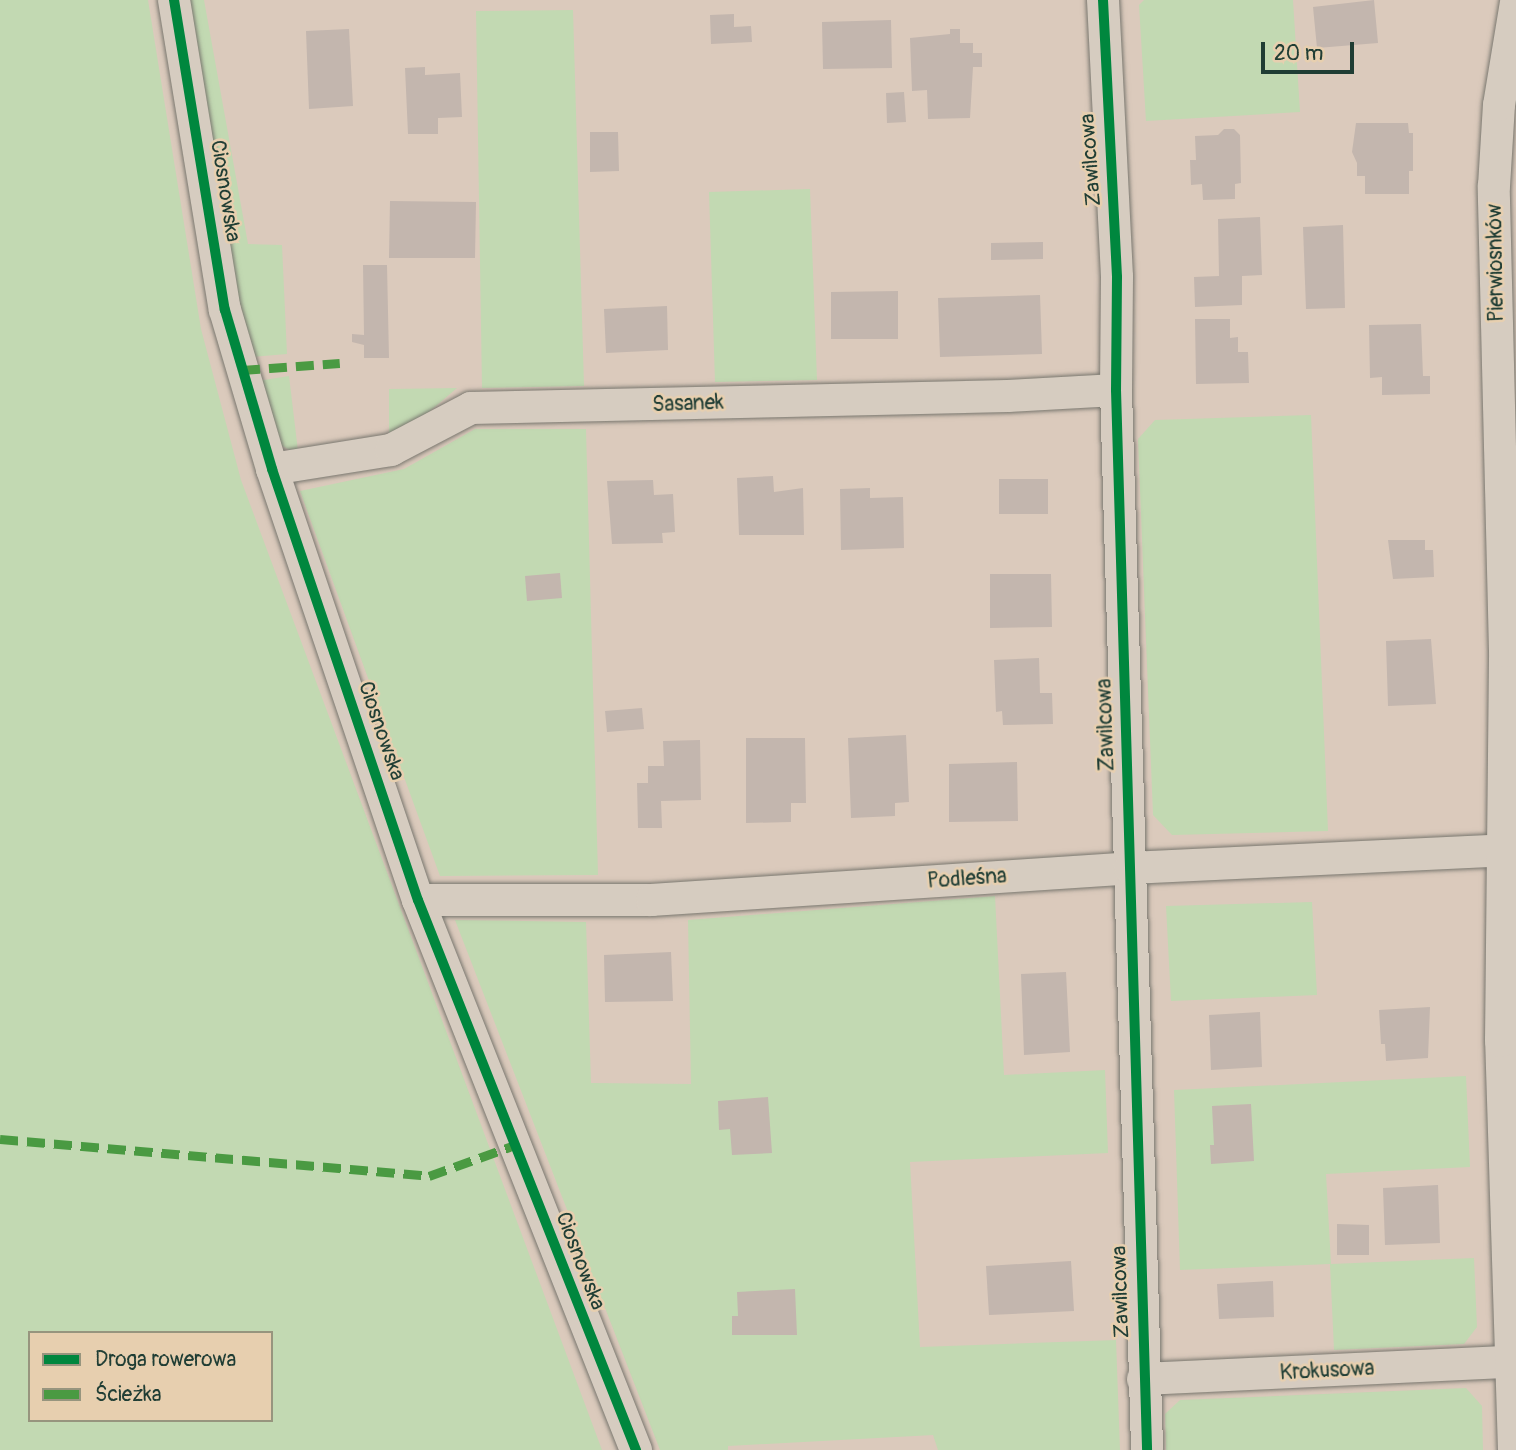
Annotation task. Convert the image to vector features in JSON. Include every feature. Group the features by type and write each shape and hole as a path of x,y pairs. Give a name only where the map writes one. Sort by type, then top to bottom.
{"street":[{"name":"Ciosnowska","path":"174,0 225,310 272,469 418,900 636,1450"},
{"name":"Zawilcowa","path":"1103,0 1118,277 1116,390 1147,1450"},
{"name":"Pierwiosnków","path":"1514,1450 1502,1067 1509,851 1494,186 1499,105 1516,2"},
{"name":"Sasanek","path":"272,469 391,450 471,408 1008,396 1116,390"},
{"name":"Podleśna","path":"418,900 652,900 1129,868 1509,851"},
{"name":"Krokusowa","path":"1143,1379 1510,1362"}],"green space":[{"path":"0,0 148,0 201,329 241,480 602,1450 0,1450"},
{"path":"188,0 204,0 248,244 282,245 287,354 252,357 239,307"},
{"path":"1144,0 1293,0 1300,112 1146,121 1139,5"},
{"path":"573,10 584,386 482,388 476,11"},
{"path":"810,189 817,380 715,382 709,192"},
{"path":"289,376 298,451 389,438 389,389 457,388 401,436 383,445 311,456 295,453 277,443 258,381"},
{"path":"1311,415 1328,831 1172,835 1153,815 1138,439 1155,420"},
{"path":"475,429 586,429 598,875 440,876 300,491 404,469"},
{"path":"995,896 1004,1075 1105,1070 1108,1153 910,1162 920,1347 1116,1340 1120,1450 938,1450 933,1435 728,1446 728,1450 660,1450 455,920 586,922 591,1083 691,1084 688,920"},
{"path":"1312,902 1317,995 1171,1001 1166,906"},
{"path":"1466,1076 1470,1167 1326,1174 1331,1264 1474,1258 1477,1327 1464,1344 1334,1350 1330,1264 1180,1270 1174,1090"},
{"path":"1466,1388 1482,1406 1483,1450 1166,1450 1165,1414 1180,1400"}],"building":[{"path":"1374,0 1378,43 1317,48 1313,7"},
{"path":"734,14 734,27 751,26 752,42 711,44 710,15"},
{"path":"891,20 892,68 823,69 822,22"},
{"path":"349,29 353,106 309,109 306,31"},
{"path":"950,29 960,29 960,43 973,43 973,53 982,53 982,67 973,67 970,118 928,119 927,90 912,91 910,38 950,34"},
{"path":"425,67 425,75 460,73 462,117 438,118 438,134 408,134 405,68"},
{"path":"904,92 906,122 887,123 886,93"},
{"path":"1356,123 1408,123 1409,133 1413,133 1413,171 1409,171 1409,194 1365,194 1365,176 1357,176 1357,163 1352,152"},
{"path":"1224,129 1234,129 1240,135 1241,183 1235,184 1235,199 1203,200 1202,184 1191,185 1190,160 1196,160 1195,136 1218,135"},
{"path":"590,132 618,132 619,171 590,172"},
{"path":"390,201 476,202 475,258 389,258"},
{"path":"1260,217 1262,275 1242,276 1242,305 1195,307 1194,277 1219,276 1218,219"},
{"path":"1343,225 1345,308 1306,309 1303,227"},
{"path":"1043,242 1043,259 991,260 991,243"},
{"path":"363,265 387,265 389,358 364,358 364,345 352,342 352,334 364,335"},
{"path":"898,291 898,339 831,339 831,292"},
{"path":"1040,295 1042,354 940,357 938,298"},
{"path":"667,306 668,350 606,353 604,309"},
{"path":"1195,319 1230,319 1230,338 1238,337 1238,352 1248,352 1249,383 1196,384"},
{"path":"1421,324 1423,376 1430,376 1430,394 1382,395 1382,377 1370,378 1369,325"},
{"path":"773,476 774,492 803,488 804,535 739,535 737,478"},
{"path":"999,479 1048,479 1048,514 999,514"},
{"path":"653,480 654,495 673,494 675,532 662,533 663,543 612,544 607,481"},
{"path":"870,488 870,498 903,497 904,548 841,550 840,489"},
{"path":"1388,540 1425,540 1425,550 1433,550 1434,577 1393,579"},
{"path":"560,573 562,598 527,601 525,576"},
{"path":"990,574 1051,574 1052,627 990,628"},
{"path":"1431,639 1436,704 1388,706 1386,641"},
{"path":"1039,658 1040,693 1052,693 1053,724 1003,725 1002,711 996,712 994,660"},
{"path":"642,708 644,729 607,732 605,711"},
{"path":"906,735 909,802 895,803 895,816 851,818 848,738"},
{"path":"746,738 805,738 806,803 791,803 791,822 746,823"},
{"path":"700,740 701,800 661,801 662,828 638,828 637,783 648,783 648,766 664,766 663,741"},
{"path":"1017,762 1018,821 949,822 949,764"},
{"path":"671,952 673,1001 605,1002 604,955"},
{"path":"1066,972 1070,1052 1024,1055 1021,974"},
{"path":"1430,1007 1428,1058 1386,1061 1385,1044 1381,1044 1379,1010"},
{"path":"1260,1012 1262,1067 1211,1070 1209,1015"},
{"path":"768,1097 772,1153 732,1155 730,1129 719,1130 718,1101"},
{"path":"1251,1104 1254,1161 1211,1164 1210,1145 1214,1145 1212,1106"},
{"path":"1438,1185 1440,1243 1385,1245 1383,1188"},
{"path":"1337,1224 1369,1225 1369,1255 1337,1255"},
{"path":"1071,1261 1074,1311 989,1315 986,1266"},
{"path":"1273,1281 1274,1317 1219,1319 1217,1284"},
{"path":"795,1289 797,1335 732,1335 732,1316 738,1316 737,1292"}],"marked path":[{"path":"242,370 340,363"},
{"path":"0,1139 429,1176 515,1145"}],"cycle path":[{"path":"174,0 225,310 272,469 418,900 636,1450"},
{"path":"1103,0 1117,277 1116,390 1147,1450"}]}
